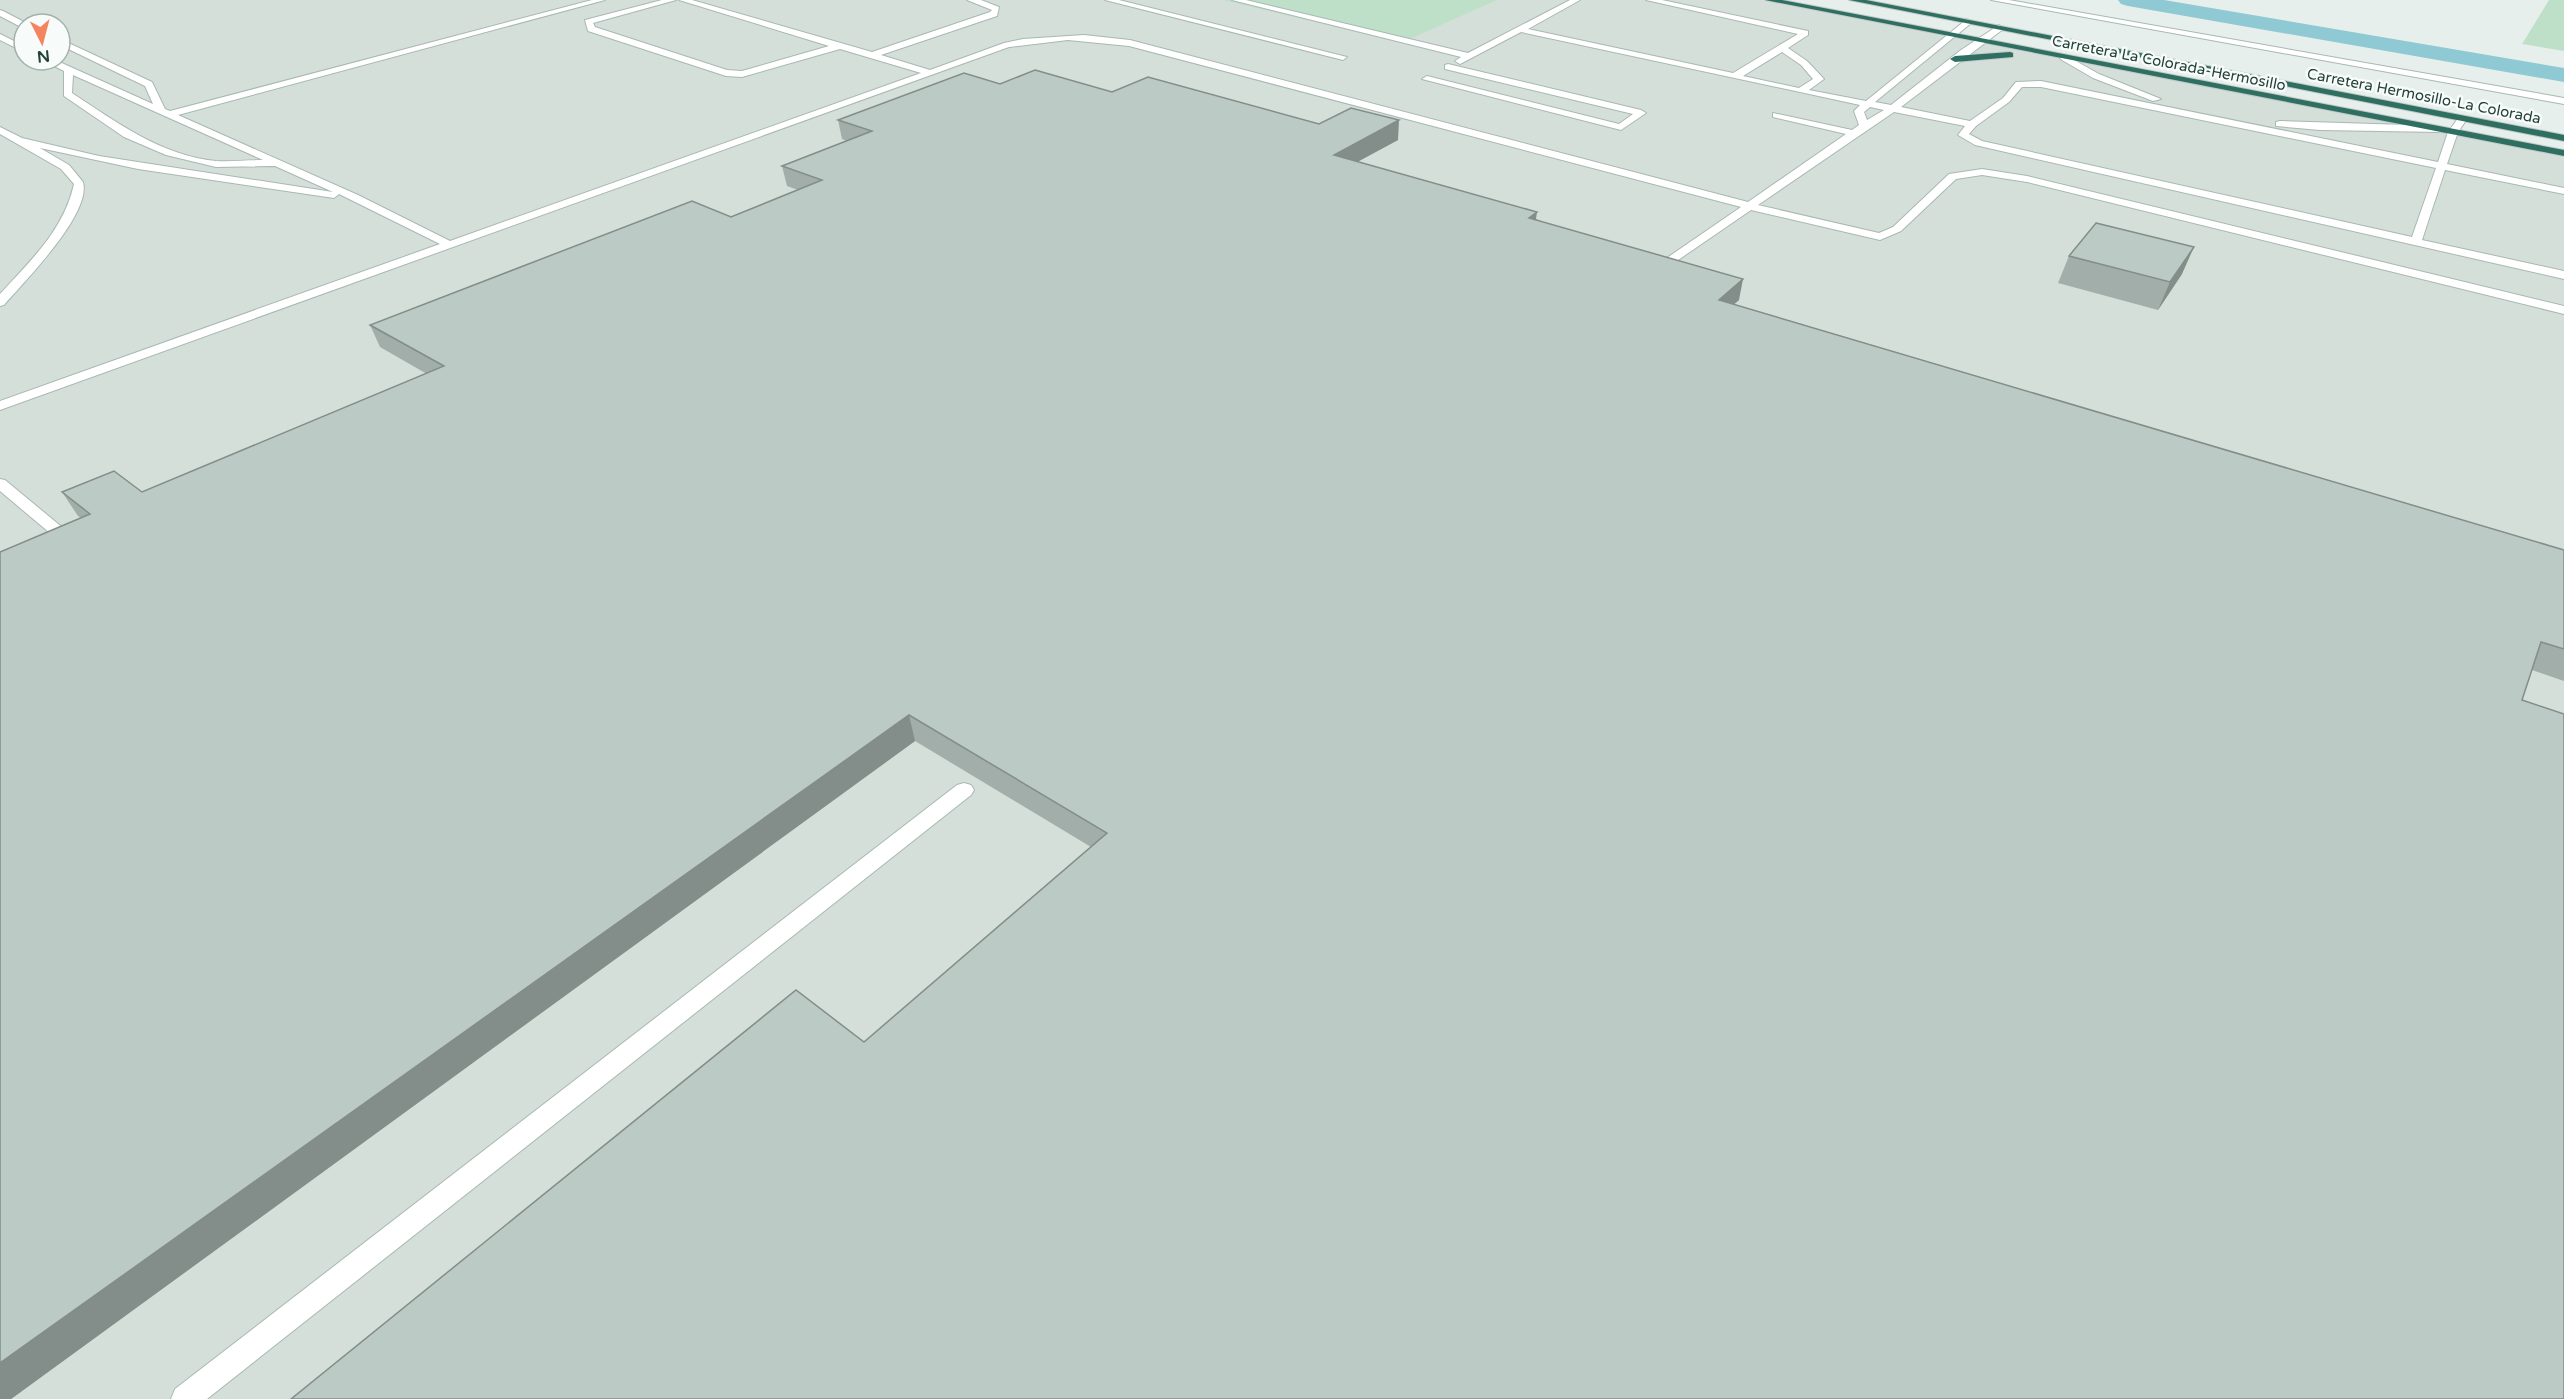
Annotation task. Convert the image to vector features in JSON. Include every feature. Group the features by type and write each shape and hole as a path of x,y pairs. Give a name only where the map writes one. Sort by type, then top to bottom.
{"highway":[{"name":"Carretera La Colorada-Hermosillo","path":"1769,0 1976,42 2564,153"},
{"name":"Carretera Hermosillo-La Colorada","path":"1853,0 2564,138"},
{"path":"1897,26 1929,44"},
{"path":"1955,59 2043,54"}],"lane":[{"path":"171,114 601,0"},
{"path":"672,0 588,22 591,29 726,73 742,74 840,46"},
{"path":"683,0 931,73"},
{"path":"872,55 994,14 996,9 990,5 971,0"},
{"path":"1109,0 1343,57"},
{"path":"1236,0 1469,56"},
{"path":"1448,67 1641,113 1621,128 1427,79 1448,67 1518,29 1576,0"},
{"path":"1650,0 1805,33 1734,76"},
{"path":"1995,0 2564,101"},
{"path":"1864,126 1859,111 1929,44 1947,36 1966,22"},
{"path":"1665,265 1853,133 1893,108 1976,42 1999,28"},
{"path":"1518,29 1801,91 1972,124"},
{"path":"0,406 1007,45 1055,37 1109,39 1749,206 1880,237 1897,229 1953,176 1982,172 2027,179 2564,310"},
{"path":"72,48 149,84 160,109"},
{"path":"1782,48 1804,63 1819,79 1801,91"},
{"path":"2065,58 2096,76 2161,100 2277,123 2320,128 2439,129"},
{"path":"69,72 67,94 128,135 170,153 216,165 279,163"},
{"path":"71,72 160,109 354,197 450,245"},
{"path":"2564,191 2041,84 2019,84 2006,100 1972,124 1963,135 1979,143 2564,275"},
{"path":"1776,115 1853,133"},
{"path":"2416,241 2453,132 2462,119"},
{"path":"0,130 64,167 79,184 77,199 68,218 0,302"},
{"path":"22,141 84,158 354,197"},
{"path":"0,483 63,536"},
{"path":"185,1399 964,790"}],"shaded area":[{"path":"0,0 1762,0 2564,156 2564,1399 0,1399"}],"green space":[{"path":"1223,0 1497,0 1401,43"},
{"path":"2549,0 2564,0 2564,51 2522,44"}],"building":[{"path":"1035,70 1112,92 1148,77 1319,124 1351,108 1399,120 1334,155 1537,212 1529,218 1743,279 1719,300 2564,550 2564,649 2541,642 2522,700 2564,714 2564,1399 291,1399 796,990 864,1042 1107,833 909,715 0,1363 0,552 90,514 62,492 114,471 142,492 444,366 370,325 692,201 731,217 822,180 782,166 872,131 838,120 964,73 1000,84"},
{"path":"2096,223 2194,247 2170,282 2069,256"}],"waterway":[{"path":"2128,0 2564,75"}]}
